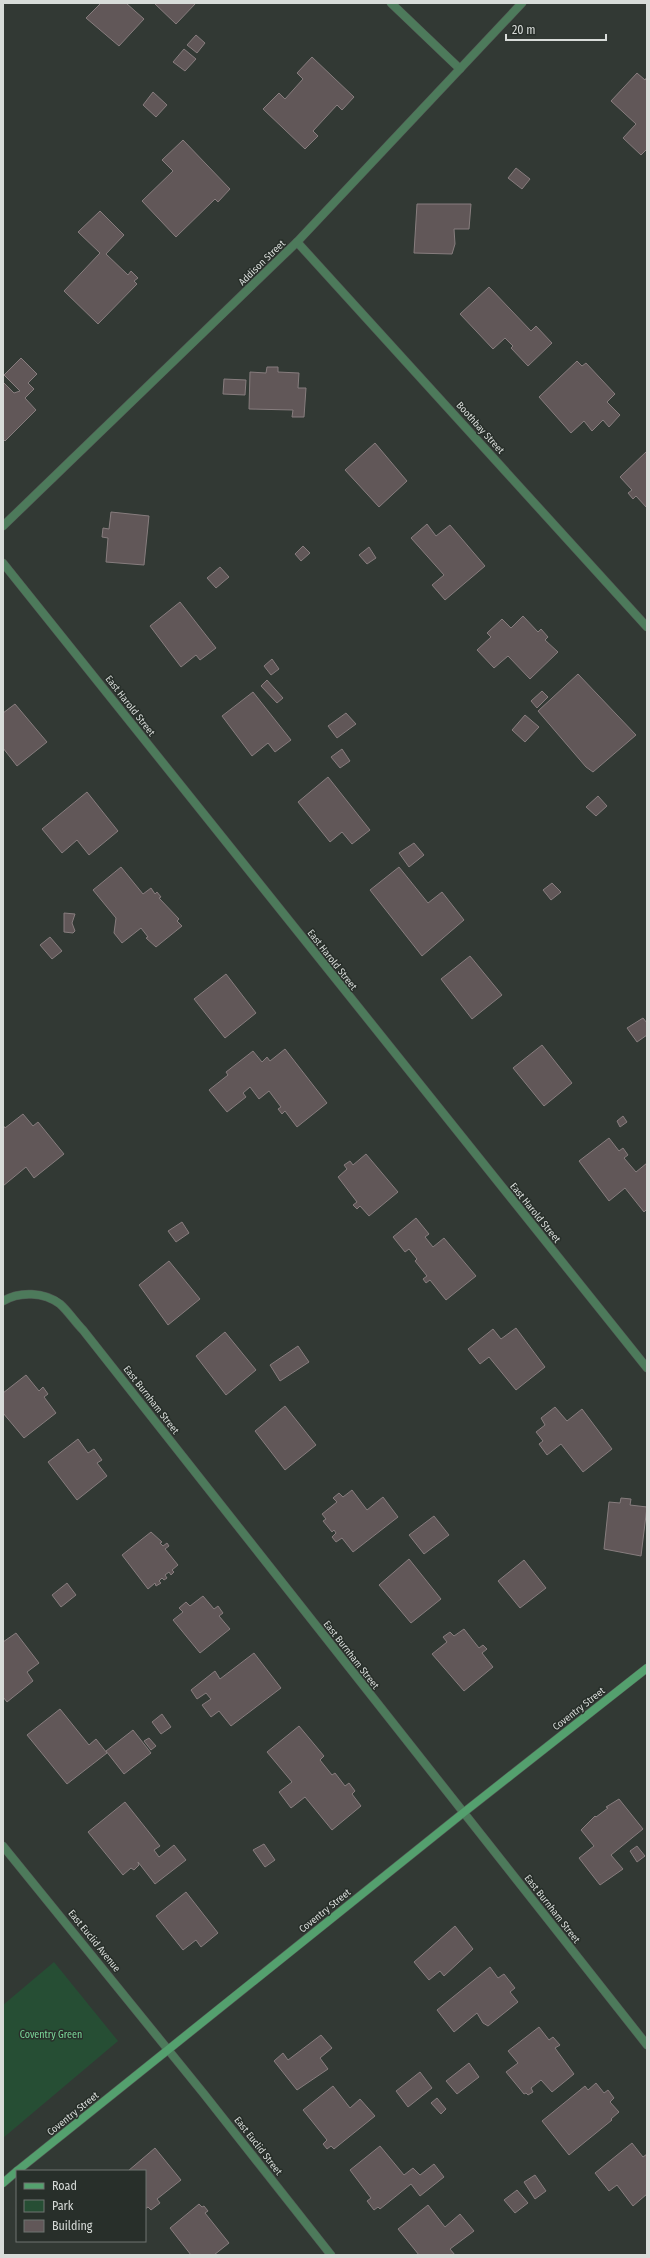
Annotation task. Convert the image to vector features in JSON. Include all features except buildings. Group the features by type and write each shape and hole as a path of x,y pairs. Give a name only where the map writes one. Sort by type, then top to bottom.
{"street":[{"path":"391,3 460,69"},
{"name":"Addison Street","path":"3,526 297,242 522,3"},
{"name":"Boothbay Street","path":"297,242 647,627"},
{"name":"East Harold Street","path":"3,563 647,1368"},
{"name":"East Burnham Street","path":"3,1301 19,1295 28,1294 44,1296 59,1304 83,1330 647,2045"},
{"name":"Coventry Street","path":"18,2170 463,1813 647,1668"},
{"name":"East Euclid Avenue","path":"3,1846 169,2050"},
{"name":"East Euclid Street","path":"169,2050 331,2255"},
{"name":"Coventry Street","path":"3,2182 16,2172"}],"green space":[{"name":"Coventry Green","path":"54,1962 118,2041 3,2138 3,2005"}]}
